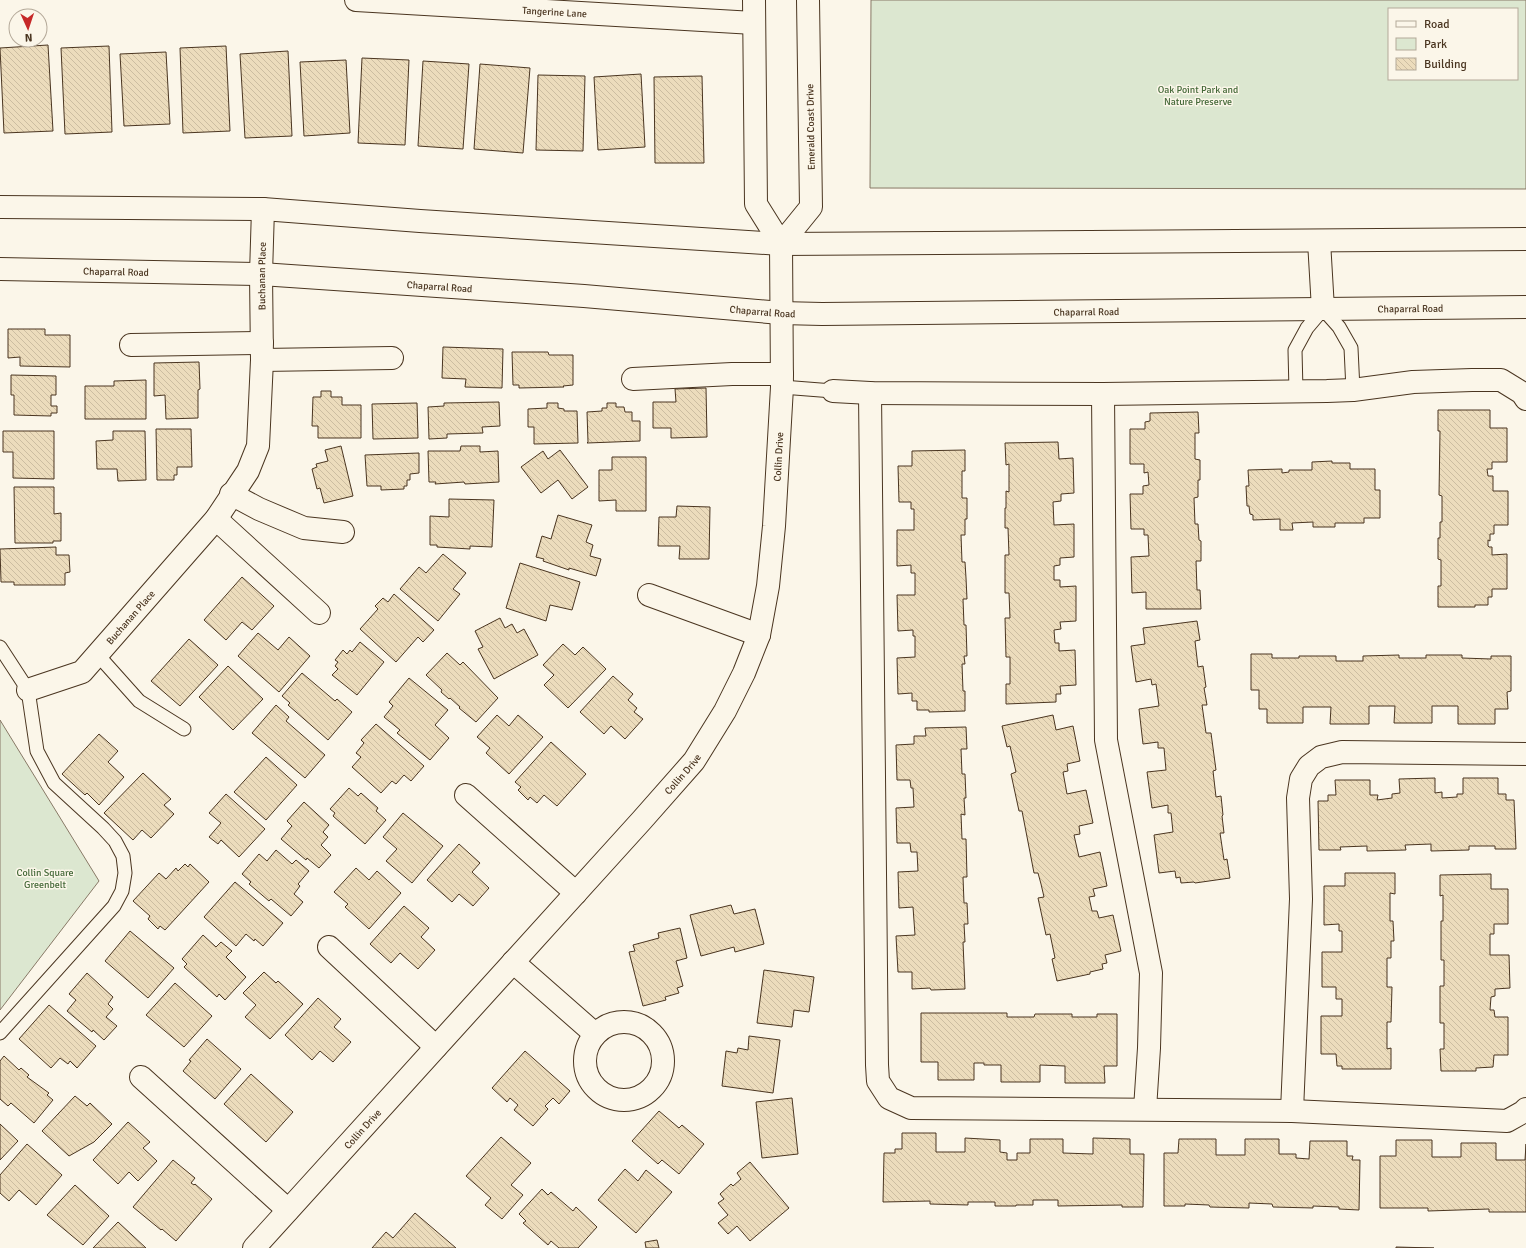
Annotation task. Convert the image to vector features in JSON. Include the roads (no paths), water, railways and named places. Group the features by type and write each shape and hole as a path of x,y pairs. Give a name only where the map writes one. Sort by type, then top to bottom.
{"street":[{"name":"Tangerine Lane","path":"356,0 552,6 754,23"},
{"path":"754,0 756,204 781,244 781,313"},
{"name":"Emerald Coast Drive","path":"781,244 811,207 808,0"},
{"path":"0,207 263,209 781,244 1526,239"},
{"name":"Buchanan Place","path":"28,690 82,672 216,519 231,494 248,471 258,446 262,352 261,274 263,209"},
{"path":"1319,241 1323,309"},
{"name":"Chaparral Road","path":"0,269 261,274 584,296 781,313 838,314 1526,307"},
{"name":"Collin Drive","path":"254,1248 694,761 728,705 744,672 758,635 768,586 774,526 782,380 781,313"},
{"path":"131,345 392,358"},
{"path":"633,379 782,380"},
{"path":"833,391 870,393 1103,394 1296,391 1353,390 1413,382 1501,380 1522,393 1526,400"},
{"path":"870,393 876,1050 878,1081 889,1098 911,1108 1292,1111 1507,1121 1524,1112 1526,1109"},
{"path":"1103,394 1106,740 1151,973 1149,1048 1145,1109"},
{"path":"231,494 304,528 343,532"},
{"path":"216,519 320,613"},
{"path":"649,595 758,635"},
{"path":"1292,1111 1301,899 1298,798 1301,779 1309,766 1321,757 1342,752 1526,754"},
{"path":"466,795 576,893"},
{"path":"329,947 436,1048"},
{"path":"513,962 595,1034"},
{"path":"141,1077 288,1210"}],"lane":[{"path":"1296,391 1295,350 1307,328 1323,309 1339,327 1351,348 1353,390"},
{"path":"782,380 833,391"},
{"path":"0,647 28,690 37,751 43,764 54,783 115,840 122,856 125,873 122,891 114,906 0,1033"},
{"path":"97,654 139,701 184,729"}],"park label":[{"name":"Oak Point Park and Nature Preserve","path":"1198,94"},
{"name":"Collin Square Greenbelt","path":"45,878"}]}
